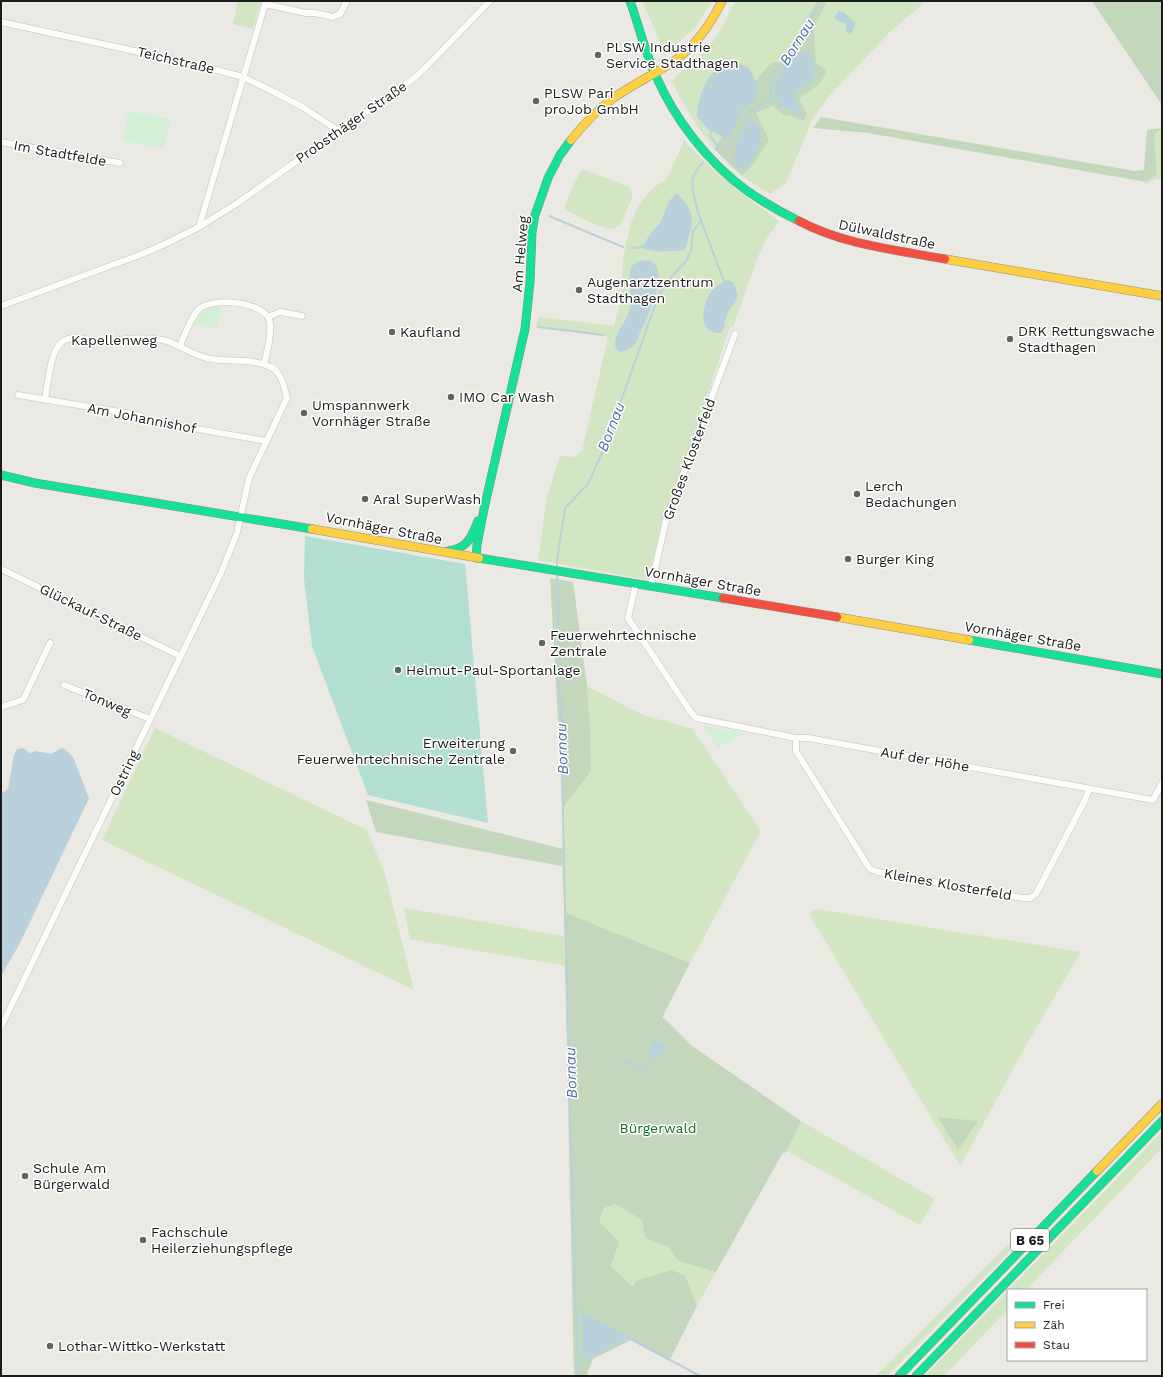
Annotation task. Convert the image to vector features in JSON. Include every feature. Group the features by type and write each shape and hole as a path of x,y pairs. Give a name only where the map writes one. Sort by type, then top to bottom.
{"main road":[{"name":"Dülwaldstraße","path":"630,1 654,73 687,131 718,166 743,188 789,218 841,239 866,245 1162,296"},
{"name":"Am Helweg","path":"476,558 484,509 524,329 530,282 532,232 535,214 543,190 560,154 586,121 612,99 671,63 688,49 703,34 714,18 722,1"},
{"name":"Vornhäger Straße","path":"1,475 35,483 240,516 476,558 636,583 955,637 1162,674"},
{"path":"441,552 455,550 469,542 484,509"},
{"name":"B 65","path":"899,1376 1162,1104"},
{"name":"B 65","path":"916,1376 1162,1121"}],"street":[{"path":"199,227 266,3 306,13 333,16 340,14 347,1"},
{"name":"Probsthäger Straße","path":"1,306 162,245 199,227 236,204 412,79 427,66 490,1"},
{"name":"Teichstraße","path":"1,22 194,64 243,77 304,108 339,131"},
{"name":"Im Stadtfelde","path":"1,142 120,163"},
{"path":"180,346 195,315 203,306 227,302 240,304 254,307 264,312 268,317 270,328 264,364 278,373 282,380 287,398 249,478 240,516"},
{"path":"268,317 280,312 302,316"},
{"name":"Großes Klosterfeld","path":"651,586 666,520 735,334"},
{"name":"Kapellenweg","path":"45,399 56,348 62,342 69,339 76,338 102,341 147,338 180,346 196,355 211,359 264,364"},
{"name":"Am Johannishof","path":"18,394 138,415 152,421 266,441"},
{"name":"Ostring","path":"1,1027 221,573 236,533 240,516"},
{"name":"Glückauf-Straße","path":"1,569 180,656"},
{"name":"Auf der Höhe","path":"636,583 628,618 696,718 796,738 824,741 1153,800 1162,783"},
{"path":"1,707 23,700 50,643"},
{"name":"Tonweg","path":"64,685 150,720"},
{"name":"Kleines Klosterfeld","path":"796,738 796,751 870,869 878,872 1015,896 1030,898 1036,894 1085,800 1089,788"}],"green space":[{"path":"238,1 261,1 253,29 233,24"},
{"path":"642,1 712,1 696,27 664,55"},
{"path":"735,1 817,1 783,62 746,101 714,149 691,116 672,82 713,42"},
{"path":"817,1 827,1 814,27 816,63 826,70 825,75 816,87 799,98 807,114 804,121 788,115 785,116 772,106 756,113 769,140 753,165 742,176 714,149 746,101 757,79 771,63 783,62"},
{"path":"827,1 926,1 891,31 830,95 812,120 786,183 770,194 742,176 753,165 756,113 772,106 785,116 788,115 804,121 807,114 799,98 816,87 826,70 816,63 814,27"},
{"path":"1092,1 1162,1 1162,105"},
{"path":"128,111 170,119 164,148 123,141"},
{"path":"821,117 1135,171 1144,170 1147,130 1162,128 1154,134 1157,174 1146,182 868,133 813,128"},
{"path":"1162,128 1162,180 1156,179 1143,185 1157,174 1154,134"},
{"path":"684,140 717,173 779,221 765,241 733,327 730,327 688,452 661,525 648,580 538,560 547,497 560,456 574,457 582,451 608,337 536,327 538,317 614,326 620,303 623,259 630,225 637,208 645,197 654,187 665,180 670,173"},
{"path":"582,169 630,187 632,198 619,226 613,229 602,227 565,209 565,205"},
{"path":"221,305 217,329 193,325 204,310"},
{"name":"Helmut-Paul-Sportanlage","path":"305,536 465,564 488,823 368,795 312,646 304,578"},
{"path":"550,578 573,582 587,686 590,728 591,771 563,808"},
{"path":"587,686 643,715 693,729 761,831 690,963 564,912 562,866 563,808 591,771"},
{"path":"703,726 745,733 717,748"},
{"path":"155,728 367,830 385,874 414,990 102,840"},
{"path":"366,800 563,849 562,866 376,832"},
{"path":"404,908 564,936 565,966 410,939"},
{"path":"816,909 1081,952 1024,1049 961,1165 809,914"},
{"name":"Bürgerwald","path":"564,912 690,963 662,1018 665,1019 692,1046 801,1121 787,1151 782,1154 716,1272 678,1261 669,1247 645,1238 642,1220 615,1204 604,1208 599,1221 619,1242 611,1266 633,1287 637,1280 671,1270 685,1275 697,1306 669,1361 631,1340 593,1359 586,1376 574,1376"},
{"path":"938,1117 978,1121 958,1150"},
{"path":"801,1121 935,1199 920,1225 787,1151"},
{"path":"1162,1132 1162,1148 1027,1289 1010,1289"},
{"path":"615,1204 642,1220 645,1238 669,1247 678,1261 716,1272 697,1306 685,1275 671,1270 638,1280 633,1287 611,1266 599,1221 604,1208"},
{"path":"1025,1228 1030,1231 887,1376 875,1376 920,1333"},
{"path":"1007,1292 1007,1310 944,1376 925,1376"}],"water":[{"path":"839,11 845,13 855,23 854,29 850,34 846,30 846,24 836,20 835,16"},
{"path":"803,52 810,54 815,74 809,83 796,93 795,100 803,114 798,115 792,110 779,106 774,87 779,76 797,53"},
{"path":"734,62 746,66 751,71 755,80 757,97 743,109 730,136 727,139 709,130 697,117 703,88 715,70 721,66"},
{"path":"749,120 755,123 758,127 760,139 754,159 749,166 743,169 736,166 733,162 739,139"},
{"path":"677,193 688,207 692,220 692,226 685,250 652,251 642,247 660,223 669,201"},
{"path":"646,260 651,261 656,266 658,272 655,298 635,343 629,349 620,352 616,349 615,344 617,334 629,312 631,295 629,278 631,268 635,263"},
{"path":"727,280 733,282 736,289 737,299 728,312 721,333 714,332 709,330 704,322 703,316 705,305 713,290"},
{"path":"23,748 30,753 36,751 51,754 62,748 66,750 73,757 89,798 20,943 1,976 1,794 8,789 14,755 17,749"},
{"path":"655,1041 664,1043 665,1046 662,1054 657,1059 653,1059 648,1054"},
{"path":"581,1312 631,1338 583,1361"}],"waterway":[{"name":"Bornau","path":"716,149 732,145 742,129 748,113 768,101 771,94 770,80 776,71 786,63 821,1"},
{"path":"711,132 710,136 720,149"},
{"name":"Bornau","path":"557,569 565,508 588,484 605,446 658,297 666,283 686,261 691,251 693,231 701,221 692,182 695,174 703,162"},
{"path":"549,216 623,247"},
{"path":"701,221 724,281"},
{"path":"632,248 642,247"},
{"path":"538,327 604,335"},
{"name":"Bornau","path":"557,574 569,1075 579,1376"},
{"path":"625,1061 644,1070"},
{"path":"629,1338 700,1376"}],"traffic: fast":[{"path":"630,1 645,48 656,76 673,108 694,139 719,167 746,190 772,207 799,221"},
{"path":"476,558 484,509 525,329 530,282 532,232 535,215 548,178 560,155 571,140"},
{"path":"1,475 35,483 312,529"},
{"path":"448,551 455,550 464,545 471,537 478,521"},
{"path":"479,558 723,598"},
{"path":"969,640 1162,674"},
{"path":"916,1376 1162,1121"},
{"path":"899,1376 1097,1171"}],"traffic: slow":[{"path":"571,140 590,118 612,99 670,64 687,51 707,28 722,1"},
{"path":"945,259 1162,296"},
{"path":"312,529 479,558"},
{"path":"837,617 969,640"},
{"path":"1097,1171 1162,1104"}],"traffic: jam":[{"path":"799,221 834,236 870,246 945,259"},
{"path":"723,598 837,617"}],"place":[{"name":"PLSW Industrie Service Stadthagen","path":"598,55"},
{"name":"PLSW Pari proJob GmbH","path":"536,101"},
{"name":"Augenarztzentrum Stadthagen","path":"579,290"},
{"name":"Kaufland","path":"392,332"},
{"name":"DRK Rettungswache Stadthagen","path":"1010,339"},
{"name":"IMO Car Wash","path":"451,397"},
{"name":"Umspannwerk Vornhäger Straße","path":"304,413"},
{"name":"Lerch Bedachungen","path":"857,494"},
{"name":"Aral SuperWash","path":"365,499"},
{"name":"Burger King","path":"848,559"},
{"name":"Feuerwehrtechnische Zentrale","path":"542,643"},
{"name":"Helmut-Paul-Sportanlage","path":"398,670"},
{"name":"Erweiterung Feuerwehrtechnische Zentrale","path":"513,751"},
{"name":"Schule Am Bürgerwald","path":"25,1176"},
{"name":"Fachschule Heilerziehungspflege","path":"143,1240"},
{"name":"Lothar-Wittko-Werkstatt","path":"50,1346"}]}
